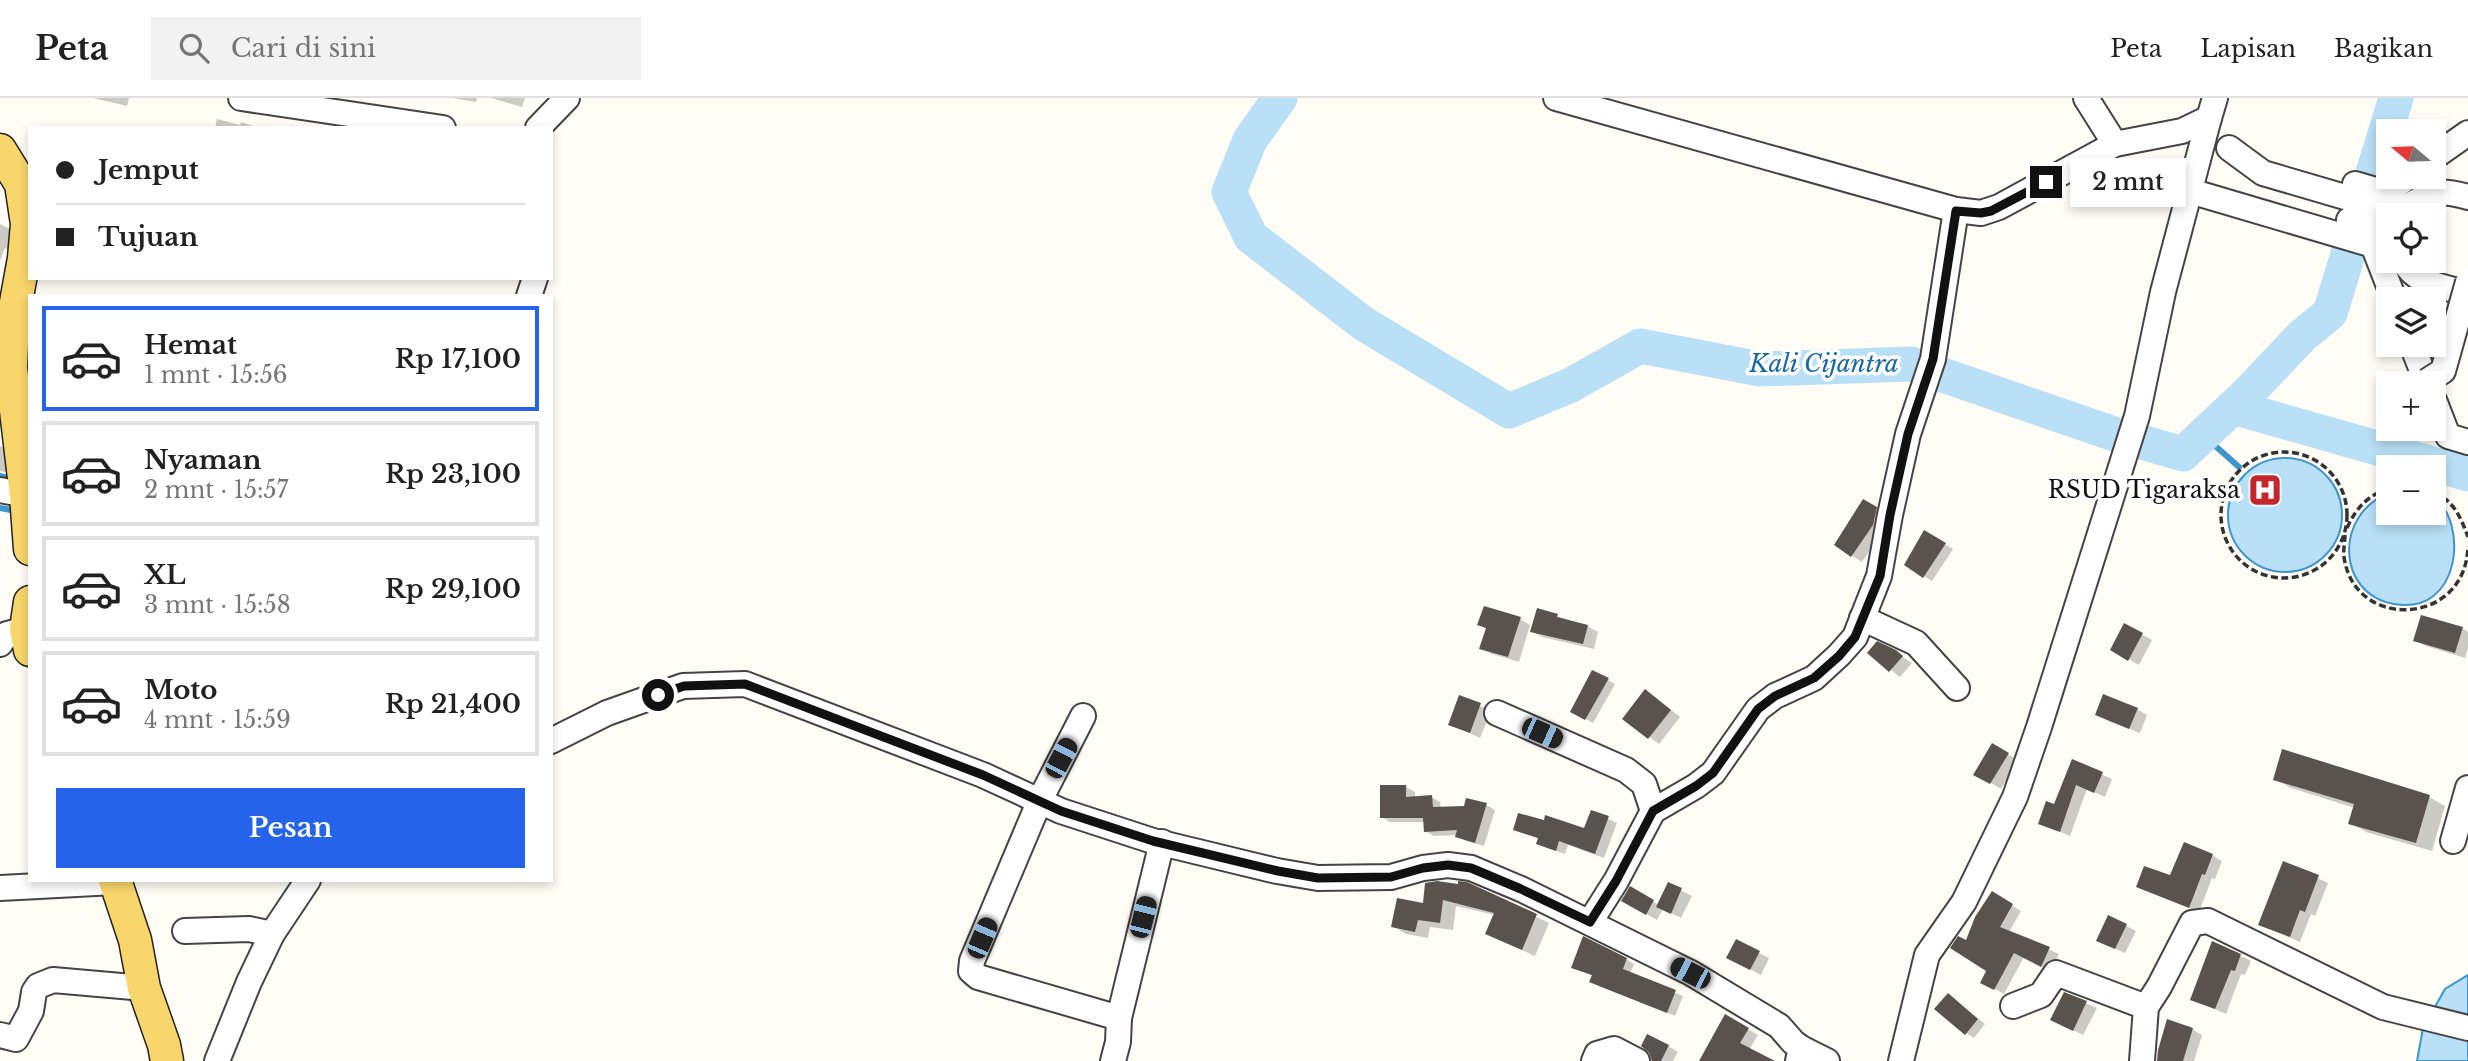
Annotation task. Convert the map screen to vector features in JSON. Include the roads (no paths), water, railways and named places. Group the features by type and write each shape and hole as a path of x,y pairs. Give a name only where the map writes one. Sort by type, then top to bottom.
{"main road":[{"path":"0,150 21,184 27,224 13,319 11,368 13,492 28,542"},
{"path":"115,882 135,940 144,988 167,1061"}],"street":[{"path":"241,98 430,126"},
{"path":"540,126 567,98"},
{"path":"1556,98 1626,108 1956,211 1981,213 1991,211 2115,144 2182,131 2209,119"},
{"path":"2086,98 2115,144"},
{"path":"2209,119 2229,148 2263,173 2396,212 2412,205 2428,193 2446,191 2468,197"},
{"path":"1901,1061 1927,955 1964,902 2015,797 2039,727 2137,416 2163,292 2209,119"},
{"path":"2446,149 2468,133"},
{"path":"2229,148 2386,193 2392,189"},
{"path":"2190,191 2373,245 2389,287"},
{"path":"2216,199 2257,193 2376,228"},
{"path":"1590,922 1616,881 1653,811 1713,773 1758,709 1775,696 1814,678 1839,656 1855,637 1880,576 1908,434 1933,359 1956,211"},
{"path":"2414,273 2421,279 2468,294"},
{"path":"2442,371 2468,282"},
{"path":"2446,431 2448,436 2468,442"},
{"path":"1863,618 1916,643 1957,688"},
{"path":"553,740 607,713 684,686 745,684 983,775 1061,811 1153,841 1318,878 1391,877 1423,868 1448,865 1471,868 1590,922 1702,979 1779,1026 1800,1054 1828,1061"},
{"path":"1497,713 1626,770 1644,784 1653,811"},
{"path":"1083,716 1040,800 972,961 971,971 978,977 1119,1018"},
{"path":"2453,841 2468,788"},
{"path":"1113,1061 1118,1042 1119,1018 1162,842"},
{"path":"0,888 99,882"},
{"path":"217,1061 272,934 307,882"},
{"path":"2142,1061 2146,1007 2192,923 2208,921 2383,1007 2468,1028"},
{"path":"185,931 249,929 272,934"},
{"path":"2013,1006 2041,995 2056,973 2146,1007"},
{"path":"0,1035 16,1039 30,1011 38,986 53,980 144,988"},
{"path":"1594,1061 1597,1055 1614,1049 1637,1061"}],"water":[{"path":"2285,458 2307,462 2326,474 2338,493 2342,515 2338,537 2326,556 2307,568 2285,572 2263,568 2244,556 2232,537 2228,515 2232,493 2244,474 2263,462"},
{"path":"2376,500 2376,525 2446,525 2446,512 2452,526 2452,564 2446,582 2434,596 2417,604 2394,604 2375,597 2361,585 2352,570 2349,553 2351,535 2358,518"},
{"path":"2468,975 2468,1061 2417,1061 2423,1028 2445,989"}],"waterway":[{"name":"Kali Cijantra","path":"1280,98 1250,140 1229,192 1251,237 1364,324 1509,411 1571,385 1640,346 1760,369 1911,364 2117,435 2183,454 2248,393 2302,336 2330,313 2396,98"},
{"path":"2233,407 2468,474"},
{"path":"2203,435 2239,467"},
{"path":"0,476 16,480"},
{"path":"0,508 16,511"}],"place":[{"name":"RSUD Tigaraksa","path":"2265,490"}]}
